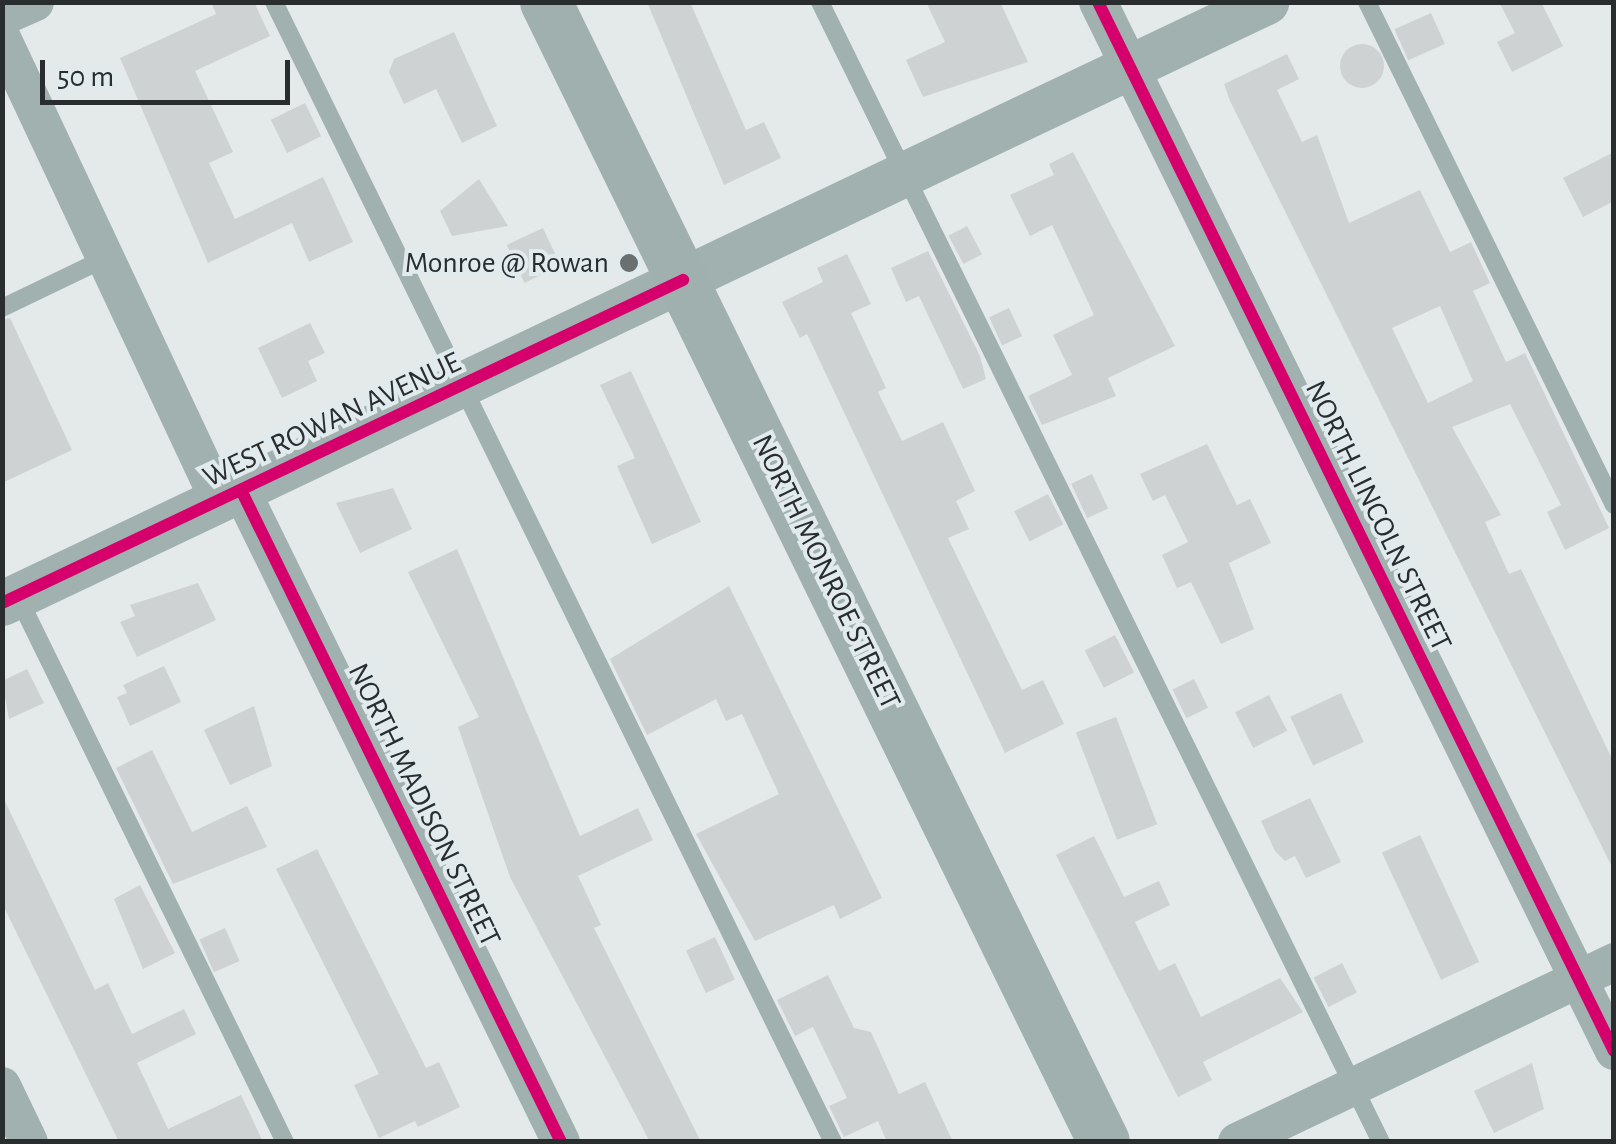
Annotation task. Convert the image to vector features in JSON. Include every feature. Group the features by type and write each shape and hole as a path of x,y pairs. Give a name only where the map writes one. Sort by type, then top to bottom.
{"main road":[{"name":"NORTH MONROE STREET","path":"546,2 1104,1142"}],"street":[{"path":"2,17 35,2"},
{"name":"NORTH LINCOLN STREET","path":"1098,2 1614,1051"},
{"name":"WEST ROWAN AVENUE","path":"10,600 1266,2"},
{"name":"NORTH MADISON STREET","path":"2,38 104,259 230,495 562,1142"},
{"path":"1237,1142 1614,962"},
{"path":"2,1086 30,1142"}],"lane":[{"path":"274,2 458,389 833,1142"},
{"path":"820,2 1382,1142"},
{"path":"1367,2 1614,505"},
{"path":"2,308 104,259"},
{"path":"10,600 285,1142"}],"building":[{"path":"211,2 254,2 270,36 195,71 233,152 209,163 235,219 323,177 353,242 309,262 292,223 208,263 120,58 216,14"},
{"path":"647,2 690,2 746,130 764,122 781,158 724,185"},
{"path":"926,2 1000,2 1028,62 923,97 906,60 945,42"},
{"path":"1499,2 1541,2 1563,46 1512,72 1497,42 1515,33"},
{"path":"1431,13 1445,44 1408,60 1394,29"},
{"path":"454,32 497,126 462,143 436,89 404,104 389,72 394,59"},
{"path":"1362,44 1378,50 1384,66 1378,82 1362,88 1346,82 1340,66 1346,50"},
{"path":"1287,54 1299,79 1277,90 1302,142 1317,135 1349,223 1420,190 1450,252 1471,242 1490,283 1473,291 1506,362 1525,353 1609,528 1565,550 1547,512 1561,505 1510,404 1452,427 1501,515 1485,522 1509,574 1521,569 1614,763 1614,871 1230,101 1224,84","holes":["1440,306 1473,381 1428,403 1392,328"]},
{"path":"305,103 321,136 287,153 271,120"},
{"path":"1073,152 1175,346 1108,378 1116,396 1042,425 1028,396 1072,375 1053,335 1094,315 1052,225 1030,236 1010,195 1054,175 1049,164"},
{"path":"1614,152 1614,201 1583,217 1563,178"},
{"path":"479,179 508,226 452,236 440,211"},
{"path":"967,226 982,254 963,264 948,236"},
{"path":"543,228 561,266 524,283 507,245"},
{"path":"928,251 980,356 986,379 963,389 919,296 906,302 891,268"},
{"path":"847,254 871,304 851,313 886,388 878,392 902,441 943,422 975,491 956,501 969,529 948,538 1022,690 1043,680 1064,724 1005,753 807,334 800,338 782,302 823,282 817,268"},
{"path":"1009,308 1022,336 1002,345 989,317"},
{"path":"10,318 72,450 2,483 2,320"},
{"path":"310,323 325,353 308,361 317,381 282,398 258,348"},
{"path":"631,371 701,522 652,544 617,466 635,458 600,385"},
{"path":"1207,444 1237,505 1250,499 1271,543 1229,563 1254,629 1221,644 1191,582 1177,588 1162,555 1188,542 1165,495 1153,501 1140,474"},
{"path":"1092,474 1108,508 1087,518 1071,484"},
{"path":"393,488 412,529 360,553 336,503"},
{"path":"1048,494 1063,524 1030,542 1014,511"},
{"path":"457,549 580,836 638,808 653,840 578,876 601,925 594,928 701,1142 650,1142 510,877 458,727 479,717 408,572"},
{"path":"198,583 216,620 137,657 120,622 135,616 130,605"},
{"path":"729,586 882,898 840,919 834,905 755,941 696,834 779,794 742,714 726,721 716,699 647,735 610,659"},
{"path":"1115,635 1134,672 1104,688 1085,650"},
{"path":"164,666 181,702 130,726 117,697 127,693 123,685"},
{"path":"27,669 44,703 9,719 2,681"},
{"path":"1194,679 1208,708 1186,718 1172,690"},
{"path":"1341,693 1364,742 1313,766 1290,717"},
{"path":"1269,695 1287,731 1253,748 1235,712"},
{"path":"254,706 272,766 230,785 204,730"},
{"path":"1116,717 1157,824 1117,840 1076,732"},
{"path":"152,750 192,832 247,806 267,847 173,884 116,768"},
{"path":"2,795 95,990 108,983 132,1034 184,1009 196,1034 137,1063 168,1129 241,1095 263,1142 119,1142 2,903"},
{"path":"1310,798 1341,862 1306,878 1295,856 1285,861 1275,851 1261,821"},
{"path":"1420,835 1479,962 1441,980 1382,853"},
{"path":"1094,836 1124,897 1159,881 1170,905 1135,922 1159,971 1175,963 1201,1017 1280,978 1303,1012 1203,1062 1212,1080 1178,1097 1056,855"},
{"path":"317,849 426,1068 439,1062 460,1107 418,1127 415,1121 379,1138 354,1085 379,1074 276,869"},
{"path":"140,885 175,953 143,969 114,899"},
{"path":"225,928 240,961 214,972 199,939"},
{"path":"715,937 735,980 706,993 686,951"},
{"path":"1342,963 1357,992 1328,1007 1313,978"},
{"path":"828,975 854,1028 871,1032 899,1094 925,1082 953,1142 887,1142 878,1121 844,1137 829,1106 847,1098 813,1027 795,1036 777,1000"},
{"path":"1532,1063 1544,1109 1494,1133 1474,1091"}],"cycle path":[{"path":"1098,2 1614,1051"},
{"path":"2,603 683,280"},
{"path":"241,490 561,1142"}],"place":[{"name":"Monroe @ Rowan","path":"629,263"}]}
